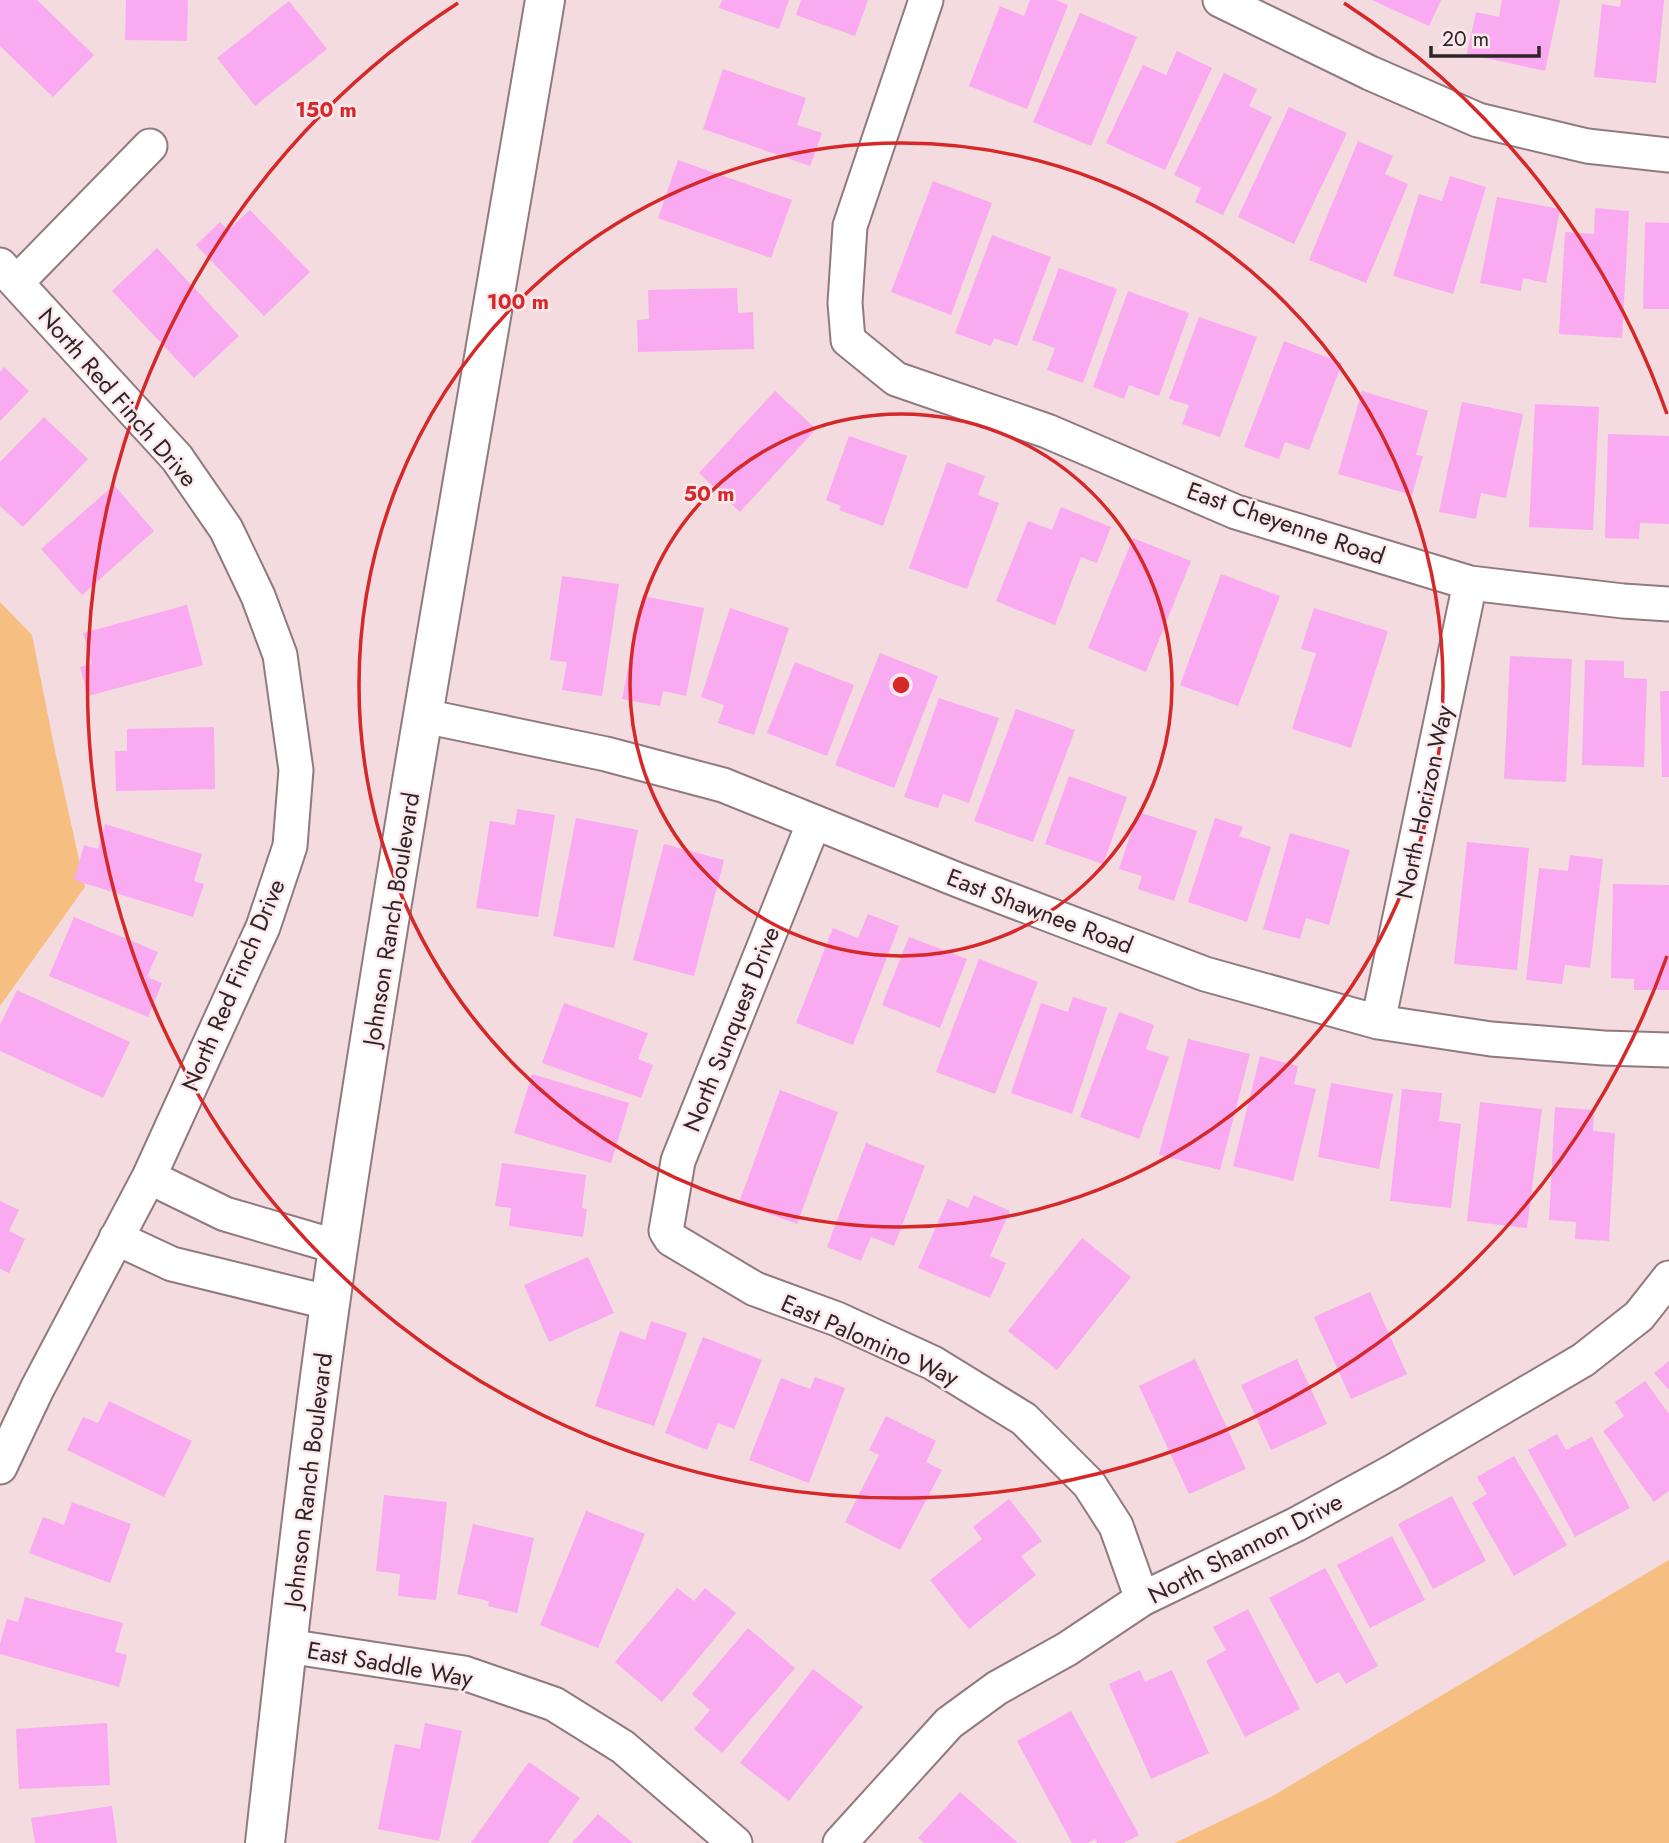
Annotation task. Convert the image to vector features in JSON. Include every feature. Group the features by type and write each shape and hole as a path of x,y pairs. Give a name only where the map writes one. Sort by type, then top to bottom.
{"street":[{"name":"Johnson Ranch Boulevard","path":"265,1843 287,1646 338,1247 424,716 545,0"},
{"name":"East Cheyenne Road","path":"926,0 850,226 845,303 848,340 896,379 1047,430 1236,512 1470,583 1669,604"},
{"path":"1220,0 1370,73 1478,120 1587,146 1669,155"},
{"path":"9,273 150,146"},
{"name":"North Red Finch Drive","path":"0,1467 37,1389 149,1177 263,927 290,846 296,769 280,655 258,596 226,528 177,458 9,273"},
{"name":"North Horizon Way","path":"1378,1022 1470,583"},
{"name":"East Shawnee Road","path":"424,716 606,754 723,785 1205,974 1378,1022 1492,1039 1669,1050"},
{"name":"North Sunquest Drive","path":"671,1239 666,1231 678,1161 814,822"},
{"path":"149,1177 225,1214 338,1247"},
{"path":"116,1238 172,1264 331,1303"},
{"name":"East Palomino Way","path":"671,1239 755,1289 837,1320 933,1363 1024,1419 1089,1483 1116,1526 1142,1599"},
{"name":"North Shannon Drive","path":"840,1843 950,1723 997,1688 1067,1649 1142,1599 1357,1492 1583,1360 1639,1317 1669,1278"},
{"name":"East Saddle Way","path":"287,1646 464,1674 554,1703 623,1747 735,1843"}],"shaded area":[{"path":"0,602 32,635 85,887 0,1006"},
{"path":"1669,1560 1669,1843 1175,1843 1271,1797"}],"building":[{"path":"0,0 37,0 94,55 53,97 0,46"},
{"path":"126,0 188,0 187,41 125,40"},
{"path":"722,0 789,0 779,29 719,8"},
{"path":"801,0 868,0 855,36 796,15"},
{"path":"1030,0 1056,0 1068,5 1027,109 969,86 1000,6 1024,16"},
{"path":"1372,0 1441,0 1429,26"},
{"path":"1502,0 1560,0 1545,71 1467,54 1476,12 1499,17"},
{"path":"1621,0 1664,0 1656,83 1594,77 1602,4 1620,7"},
{"path":"289,1 327,49 255,106 217,58"},
{"path":"1080,13 1137,37 1091,146 1033,122"},
{"path":"1177,51 1212,68 1165,170 1106,143 1143,65 1166,75"},
{"path":"723,69 806,98 797,125 822,133 810,166 703,129"},
{"path":"1224,73 1257,89 1249,106 1272,117 1223,215 1195,202 1201,188 1174,175"},
{"path":"1289,107 1347,133 1294,244 1238,217"},
{"path":"1358,141 1393,156 1385,174 1408,184 1366,283 1309,260"},
{"path":"678,160 792,200 771,258 658,218"},
{"path":"1450,176 1486,187 1453,294 1393,276 1419,194 1442,201"},
{"path":"933,181 992,203 951,315 891,292"},
{"path":"1497,197 1560,209 1546,283 1523,278 1521,291 1480,283"},
{"path":"1595,208 1629,211 1622,338 1559,334 1565,232 1594,234"},
{"path":"250,210 310,272 264,316 196,245 220,222 228,230"},
{"path":"1645,222 1669,223 1669,309 1643,309"},
{"path":"992,235 1051,257 1017,346 994,338 991,346 955,333"},
{"path":"157,248 239,336 194,378 112,291"},
{"path":"1059,268 1117,289 1083,383 1047,370 1055,348 1032,340"},
{"path":"737,288 738,313 753,312 754,349 638,352 637,320 649,319 648,290"},
{"path":"1128,291 1189,313 1159,396 1129,385 1124,399 1093,387"},
{"path":"1199,317 1257,337 1220,437 1182,424 1189,405 1169,399"},
{"path":"1284,341 1342,363 1309,450 1285,442 1279,459 1244,447"},
{"path":"4,367 29,391 0,421 0,372"},
{"path":"775,391 816,429 740,512 699,473"},
{"path":"1362,391 1428,411 1416,455 1423,456 1412,495 1338,474"},
{"path":"1462,402 1523,414 1506,498 1481,493 1476,519 1439,512"},
{"path":"1535,404 1599,407 1593,530 1529,527"},
{"path":"44,417 88,459 23,527 0,506 0,462"},
{"path":"1608,434 1669,436 1669,524 1640,523 1639,539 1605,538"},
{"path":"849,436 907,456 883,526 839,510 841,506 826,500"},
{"path":"947,462 985,476 978,495 999,503 967,589 909,568"},
{"path":"114,485 154,531 82,595 41,549"},
{"path":"1061,507 1111,527 1097,563 1081,557 1055,625 996,601 1028,521 1052,530"},
{"path":"1133,538 1191,561 1146,672 1088,648"},
{"path":"1221,574 1280,596 1238,706 1180,685"},
{"path":"562,576 619,584 602,696 562,690 567,662 550,660"},
{"path":"643,596 704,608 686,696 663,691 660,706 622,699"},
{"path":"187,605 203,665 88,696 80,667 92,664 83,633"},
{"path":"730,608 789,628 754,735 718,723 724,705 701,697"},
{"path":"1314,608 1388,631 1351,748 1292,729 1316,653 1301,649"},
{"path":"880,653 938,676 894,788 835,765"},
{"path":"1510,656 1572,659 1566,782 1504,779"},
{"path":"1585,660 1624,661 1624,678 1647,679 1644,767 1582,765"},
{"path":"795,662 854,685 827,756 767,733"},
{"path":"1660,691 1669,691 1669,777 1662,777"},
{"path":"939,698 999,718 969,803 943,794 938,808 904,797"},
{"path":"1016,709 1075,730 1033,842 974,821"},
{"path":"214,727 215,789 116,791 115,751 127,751 127,729"},
{"path":"1069,776 1127,797 1103,864 1045,844"},
{"path":"517,809 555,815 538,917 476,908 490,821 515,825"},
{"path":"1138,812 1197,831 1174,901 1138,889 1142,876 1119,869"},
{"path":"576,818 638,830 614,948 553,936"},
{"path":"1215,818 1243,827 1239,836 1271,847 1247,922 1188,902"},
{"path":"105,824 202,854 194,881 204,884 193,917 74,880 84,845 98,849"},
{"path":"1290,833 1350,850 1329,925 1306,918 1300,939 1263,929"},
{"path":"1467,842 1529,848 1517,970 1454,964"},
{"path":"664,844 724,860 694,976 633,960"},
{"path":"1570,855 1603,859 1590,968 1565,965 1562,984 1526,980 1539,868 1568,871"},
{"path":"1613,884 1669,885 1669,990 1634,990 1634,979 1611,978"},
{"path":"868,914 899,926 853,1045 796,1023 833,928 858,938"},
{"path":"74,917 158,952 147,977 162,983 148,1017 49,976"},
{"path":"909,937 967,959 940,1028 882,1005"},
{"path":"979,959 1038,982 995,1094 936,1072"},
{"path":"17,990 130,1042 103,1098 0,1051 0,1025"},
{"path":"1073,997 1107,1008 1072,1114 1011,1093 1041,1003 1068,1012"},
{"path":"564,1003 648,1033 638,1059 653,1065 641,1098 542,1063"},
{"path":"1119,1012 1154,1025 1146,1049 1169,1057 1139,1139 1080,1117"},
{"path":"1188,1039 1250,1054 1220,1170 1159,1155"},
{"path":"1260,1056 1298,1066 1294,1084 1316,1089 1293,1181 1233,1166"},
{"path":"532,1074 629,1103 611,1163 514,1133"},
{"path":"1331,1083 1393,1094 1379,1169 1318,1157"},
{"path":"1402,1089 1442,1093 1439,1121 1461,1124 1451,1208 1390,1201"},
{"path":"780,1090 838,1112 797,1224 739,1203"},
{"path":"1480,1102 1542,1109 1527,1228 1467,1221"},
{"path":"1555,1107 1594,1110 1593,1131 1615,1133 1609,1241 1575,1239 1576,1222 1549,1220"},
{"path":"866,1143 925,1166 894,1246 871,1237 861,1261 827,1247"},
{"path":"502,1163 586,1175 582,1208 587,1209 583,1237 509,1226 511,1208 495,1206"},
{"path":"974,1195 1010,1211 990,1256 1006,1263 990,1298 918,1268 948,1199 968,1208"},
{"path":"0,1201 19,1210 9,1231 25,1239 9,1273 0,1269"},
{"path":"1082,1238 1131,1277 1057,1370 1008,1331"},
{"path":"588,1257 614,1313 549,1342 524,1285"},
{"path":"1370,1292 1407,1374 1351,1399 1314,1317"},
{"path":"651,1321 687,1333 654,1426 595,1406 620,1331 645,1340"},
{"path":"703,1337 762,1360 734,1429 718,1423 707,1450 665,1433"},
{"path":"1195,1359 1246,1469 1189,1494 1139,1386"},
{"path":"1297,1359 1327,1424 1271,1450 1241,1385"},
{"path":"1669,1361 1669,1390 1654,1373"},
{"path":"815,1377 845,1388 809,1483 749,1460 781,1378 810,1389"},
{"path":"1645,1381 1669,1414 1669,1491 1654,1502 1603,1431 1624,1416 1615,1402"},
{"path":"109,1401 192,1441 164,1497 67,1450 83,1417 98,1423"},
{"path":"886,1416 936,1441 926,1462 942,1470 900,1550 845,1522 879,1455 869,1450"},
{"path":"1557,1434 1566,1450 1592,1437 1630,1508 1575,1537 1528,1450"},
{"path":"1514,1456 1567,1545 1514,1576 1472,1503 1487,1494 1477,1477"},
{"path":"384,1495 447,1502 436,1600 398,1596 400,1574 376,1571"},
{"path":"1452,1496 1486,1561 1433,1589 1398,1524"},
{"path":"1009,1499 1042,1541 1021,1556 1036,1575 969,1629 930,1580 982,1539 973,1527"},
{"path":"72,1502 131,1524 110,1583 29,1553 43,1517 64,1525"},
{"path":"586,1511 645,1534 598,1648 540,1625"},
{"path":"473,1524 534,1538 517,1613 488,1606 489,1601 457,1594"},
{"path":"1392,1536 1425,1600 1370,1628 1337,1565"},
{"path":"1325,1568 1378,1666 1346,1684 1339,1672 1316,1684 1269,1598"},
{"path":"677,1588 694,1601 705,1588 736,1613 662,1702 615,1662"},
{"path":"25,1597 123,1623 115,1652 127,1655 119,1687 0,1654 7,1619 18,1622"},
{"path":"1248,1609 1300,1709 1245,1737 1206,1661 1226,1650 1213,1627"},
{"path":"748,1628 795,1668 722,1753 694,1729 710,1710 692,1694"},
{"path":"813,1669 863,1707 789,1801 740,1763"},
{"path":"1140,1670 1145,1682 1172,1670 1209,1753 1151,1779 1109,1684"},
{"path":"1071,1711 1139,1835 1124,1843 1097,1843 1095,1839 1088,1843 1072,1843 1017,1741"},
{"path":"107,1723 110,1785 19,1789 16,1729"},
{"path":"425,1723 462,1731 439,1841 378,1829 395,1744 420,1749"},
{"path":"529,1762 580,1798 548,1843 471,1843"},
{"path":"960,1792 1018,1843 924,1843 918,1838"},
{"path":"112,1806 117,1843 35,1843 31,1818"},
{"path":"598,1814 633,1843 572,1843"}]}
